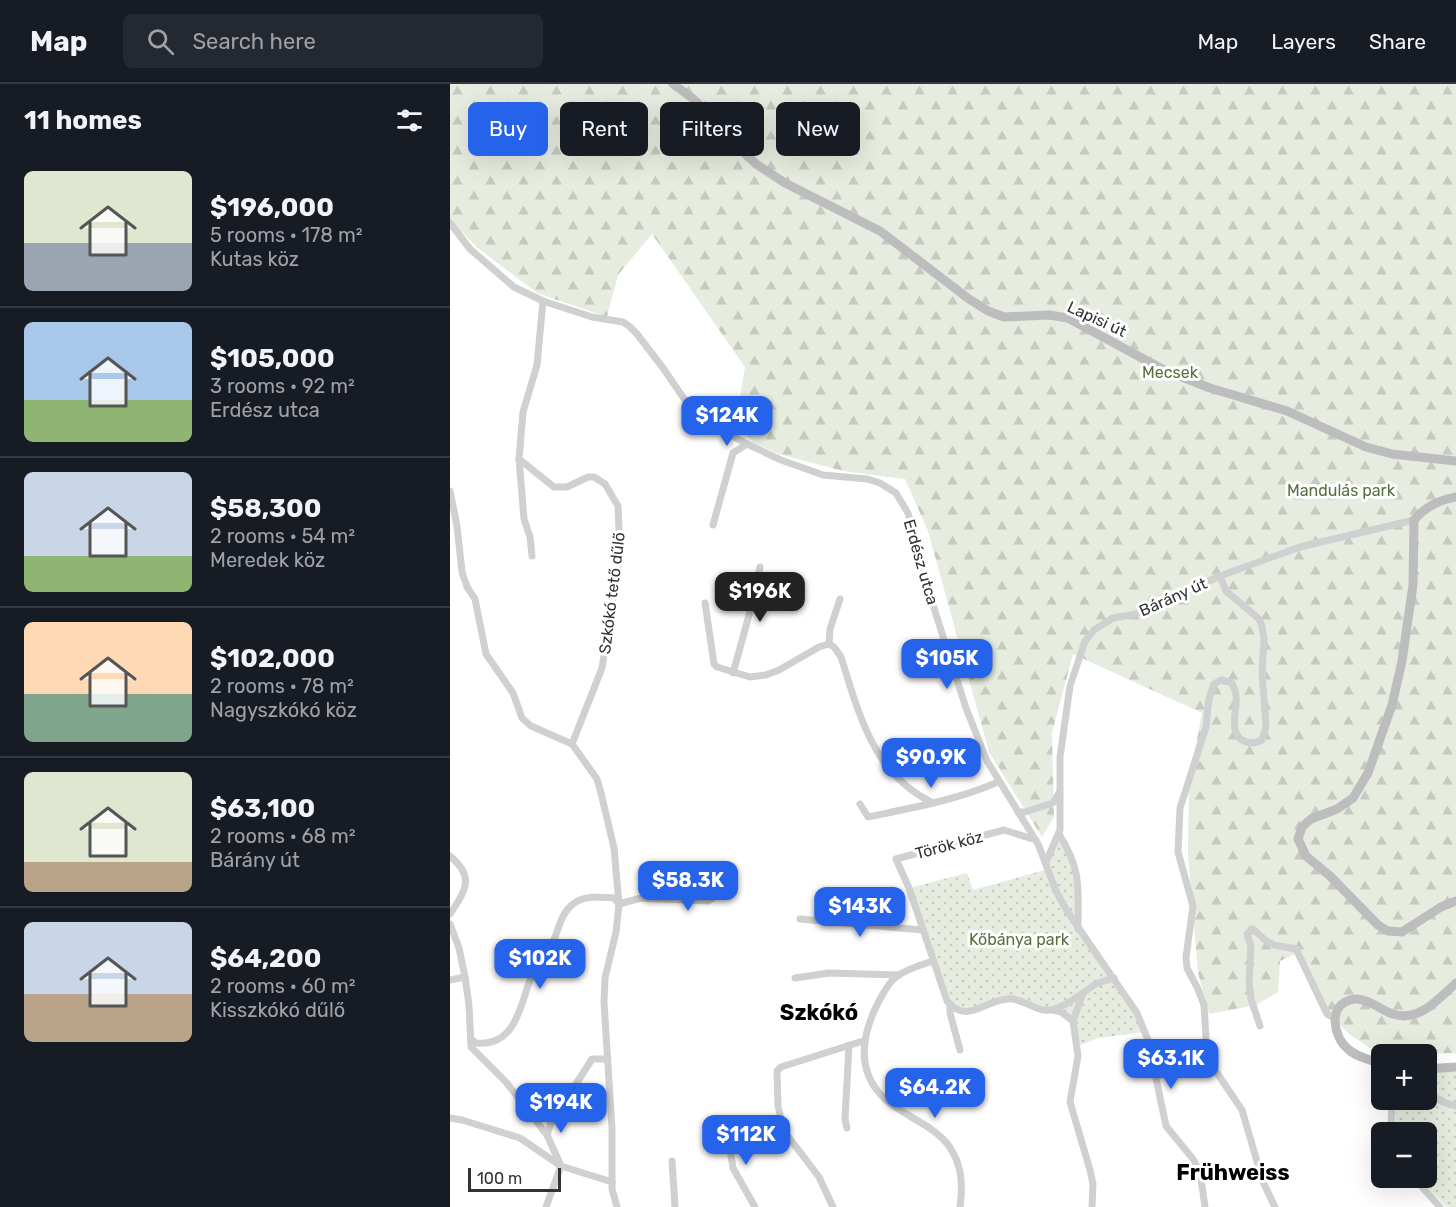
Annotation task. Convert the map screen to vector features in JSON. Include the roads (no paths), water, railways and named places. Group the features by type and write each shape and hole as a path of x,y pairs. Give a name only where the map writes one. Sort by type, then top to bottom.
{"street":[{"name":"Lapisi út","path":"673,84 710,114 756,164 785,183 880,231 988,311 1004,317 1048,315 1068,318 1170,372 1219,391 1293,413 1366,447 1392,454 1456,461"},
{"name":"Erdész utca","path":"450,223 470,249 514,287 543,301 592,317 622,322 629,326 663,368 687,404 717,426 747,444 781,460 823,475 867,479 880,483 896,493 908,513 930,595 966,708 987,761 1037,842 1046,862"},
{"path":"450,236 458,231"},
{"path":"532,556 530,537 524,519 519,459 523,412 537,365 543,301"},
{"path":"713,525 733,453 747,444"},
{"name":"Szkókó tető dűlő","path":"519,459 554,486 567,487 588,477 594,477 605,484 618,506 620,554 602,668 572,744"},
{"path":"450,492 457,526 462,572 467,587 475,599 486,654 513,693 522,718 531,726 572,744 597,779 614,848 619,904 616,932 605,978 612,1128 612,1182 617,1207"},
{"path":"1456,497 1434,503 1414,520 1413,585 1402,661 1392,705 1368,773 1353,798 1337,809 1311,819 1302,827 1298,839 1306,856 1330,876 1378,925 1388,931 1402,932 1441,907 1456,901"},
{"name":"Bárány út","path":"1046,862 1059,834 1060,757 1070,686 1085,641 1094,630 1113,618 1136,614 1220,576 1300,547 1414,520"},
{"path":"733,673 760,567"},
{"path":"1220,576 1226,591 1259,619 1262,626 1264,640 1262,672 1266,726 1262,740 1250,743 1241,740 1235,732 1237,700 1232,683 1221,680 1214,684 1209,699 1206,727 1180,808 1178,852 1193,906 1186,957 1187,968 1204,1005 1207,1054 1212,1067 1242,1110 1263,1182 1275,1207"},
{"path":"829,645 830,629 840,599"},
{"path":"705,603 714,664 717,668 750,677 766,675 819,647 834,646 841,657 863,726 876,750 895,776 915,794 931,802"},
{"path":"860,804 868,817 931,802 998,782"},
{"path":"1018,812 1053,803 1060,791"},
{"name":"Török köz","path":"960,1050 950,1013 950,1004 896,859 1004,830 1037,842"},
{"path":"1059,834 1076,866 1079,881 1078,929"},
{"path":"1037,842 1055,844"},
{"path":"450,856 463,867 466,875 462,896 450,914"},
{"path":"1046,862 1056,891 1078,929 1131,1002 1148,1040 1166,1126 1200,1172 1205,1207"},
{"path":"619,904 641,898 708,901 723,891 731,878"},
{"path":"471,1039 476,1043 490,1044 513,1026 524,1002 530,979 552,945 560,921 574,903 590,897 614,898 619,904"},
{"path":"800,919 923,930"},
{"path":"450,924 459,948 465,977 471,1047 506,1082 547,1135 561,1166 546,1207"},
{"path":"1260,1026 1251,999 1249,982 1251,946 1247,933 1253,929 1274,945 1296,949 1327,1014 1335,1018"},
{"path":"933,961 893,979 877,1004 863,1041 868,1072 880,1094 890,1104 941,1137 957,1161 963,1187 960,1207"},
{"path":"795,978 829,973 899,975"},
{"path":"450,980 465,977"},
{"path":"1053,1010 1099,983 1114,978"},
{"path":"1371,1060 1347,1049 1337,1034 1335,1018 1341,1005 1353,999 1368,1002 1400,1016 1420,1013 1456,983"},
{"path":"1083,993 1073,1021 1078,1056 1071,1102 1093,1184 1092,1207"},
{"path":"950,1004 962,1012 970,1012 994,1001 1009,998 1038,1009 1061,1012 1073,1021"},
{"path":"833,1207 819,1177 784,1131 778,1106 777,1071 781,1067 863,1041"},
{"path":"847,1128 845,1119 849,1045"},
{"path":"547,1135 550,1123 592,1059 608,1059"},
{"path":"1437,1068 1456,1067"},
{"path":"1437,1098 1456,1106"},
{"path":"450,1118 520,1138 561,1166 612,1182"},
{"path":"727,1129 733,1168 755,1207"},
{"path":"672,1161 675,1207"},
{"path":"1423,1188 1440,1207"}],"district":[{"name":"Szkókó","path":"819,1012"},
{"name":"Frühweiss","path":"1233,1172"}],"park label":[{"name":"Mecsek","path":"1170,372"},
{"name":"Mandulás park","path":"1341,490"},
{"name":"Kőbánya park","path":"1019,939"}]}
